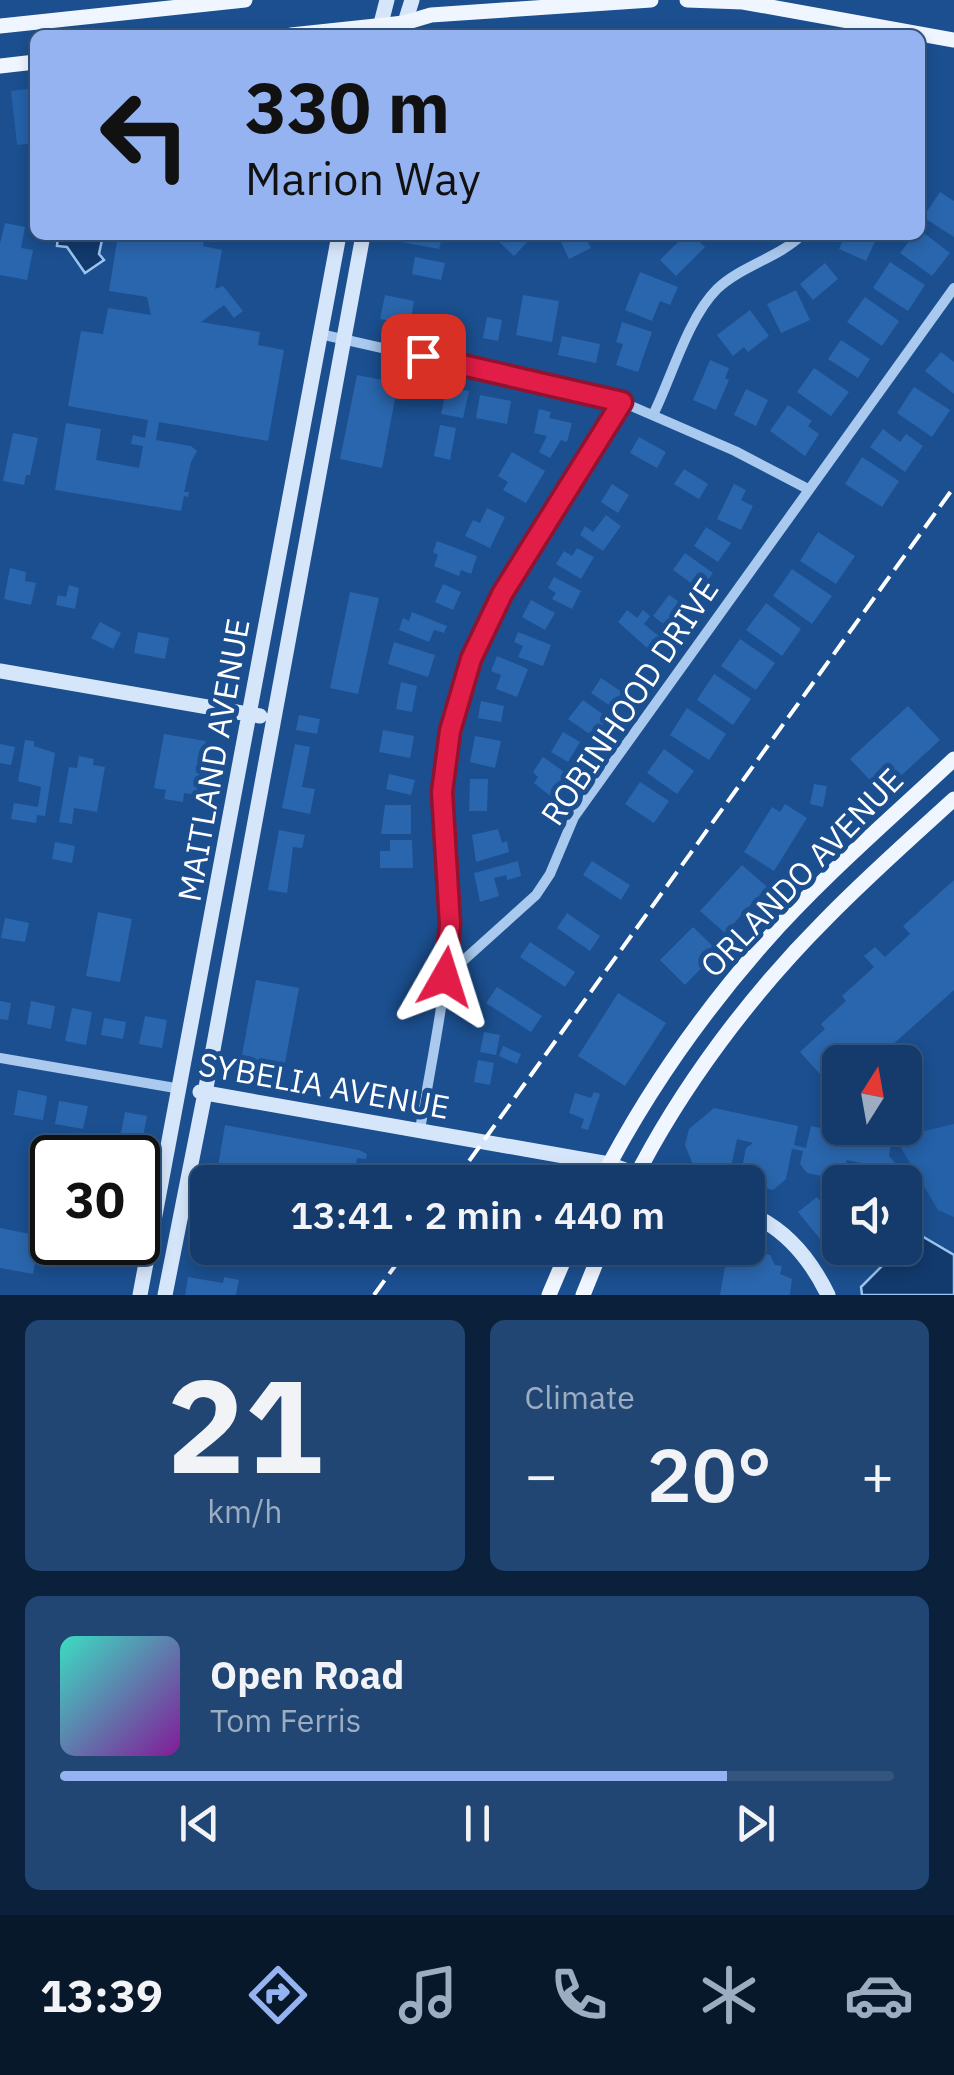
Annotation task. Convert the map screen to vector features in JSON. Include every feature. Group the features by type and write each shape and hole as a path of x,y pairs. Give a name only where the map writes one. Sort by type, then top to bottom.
{"main road":[{"path":"0,26 245,0"},
{"path":"387,0 379,30 402,29 432,16 651,0"},
{"path":"402,29 412,0"},
{"path":"688,0 742,2 898,30"},
{"path":"925,35 954,40"},
{"path":"0,66 30,63"},
{"name":"MAITLAND AVENUE","path":"140,1295 338,240"},
{"name":"MAITLAND AVENUE","path":"165,1295 362,240"},
{"path":"0,671 274,718"},
{"name":"ORLANDO AVENUE","path":"609,1164 670,1062 764,943 954,759"},
{"name":"ORLANDO AVENUE","path":"643,1165 696,1079 752,1003 824,921 954,799"},
{"name":"SYBELIA AVENUE","path":"181,1088 609,1164"},
{"path":"765,1221 784,1235 817,1272 828,1295"},
{"path":"549,1295 562,1265"},
{"path":"582,1295 595,1265"}],"street":[{"path":"654,414 700,312 718,288 797,240"},
{"name":"ROBINHOOD DRIVE","path":"445,977 536,895 550,874 574,818 954,288"},
{"path":"320,334 622,402 808,489"},
{"path":"420,1130 450,924 442,792 450,731 471,659 502,594 622,402"},
{"name":"SYBELIA AVENUE","path":"0,1058 181,1088"}],"shaded area":[{"path":"30,89 30,144 17,145 11,91"},
{"path":"58,240 102,240 99,254 104,260 85,273 67,247 57,246"},
{"path":"954,1124 954,1217 938,1210 922,1183 922,1165 911,1165 899,1145 922,1145 922,1132"},
{"path":"922,1236 954,1255 954,1295 862,1295 861,1287 883,1265 922,1265"}],"building":[{"path":"940,192 954,201 954,237 925,218"},
{"path":"5,223 25,227 21,248 33,250 27,280 0,275"},
{"path":"925,234 950,253 932,276 900,253 910,240 925,240"},
{"path":"117,240 204,240 203,246 222,250 215,289 223,286 243,311 234,318 224,305 201,322 260,332 258,345 284,350 268,441 159,422 156,440 191,446 197,451 184,492 189,492 188,497 184,496 181,511 55,490 66,423 101,429 96,460 139,468 143,446 131,444 133,435 145,438 148,420 68,406 81,331 103,334 108,308 151,315 147,297 109,291"},
{"path":"437,240 441,241 439,249 396,241"},
{"path":"497,240 529,240 514,256"},
{"path":"560,240 587,240 591,248 569,259"},
{"path":"680,240 698,240 705,247 676,276 660,260"},
{"path":"843,240 876,240 866,261 839,249"},
{"path":"415,257 445,263 441,280 412,274"},
{"path":"890,262 925,285 908,311 873,288"},
{"path":"825,263 838,279 813,300 800,284"},
{"path":"640,272 678,287 670,305 660,301 652,321 625,310"},
{"path":"796,290 810,320 781,333 767,304"},
{"path":"385,295 414,301 410,325 380,319"},
{"path":"523,295 559,301 552,342 516,335"},
{"path":"865,297 899,321 882,346 847,322"},
{"path":"750,310 769,336 748,352 744,347 733,356 717,335"},
{"path":"487,317 502,320 498,341 483,338"},
{"path":"622,322 652,332 638,372 616,365 623,344 616,342"},
{"path":"562,336 600,344 596,363 558,355"},
{"path":"841,340 870,359 858,378 828,359"},
{"path":"941,352 954,362 954,394 925,371"},
{"path":"710,360 729,368 725,378 729,380 716,410 693,400"},
{"path":"814,368 849,392 831,416 797,392"},
{"path":"357,375 398,383 382,468 340,459"},
{"path":"447,387 469,391 463,418 441,414"},
{"path":"914,387 950,410 932,437 897,413"},
{"path":"746,389 768,400 756,426 734,415"},
{"path":"480,395 511,401 507,424 476,418"},
{"path":"788,405 812,421 808,426 819,434 805,456 770,431"},
{"path":"539,409 551,412 549,418 572,423 567,442 561,440 550,458 539,452 547,436 534,433"},
{"path":"440,425 456,428 450,460 434,456"},
{"path":"883,429 900,442 906,434 923,446 905,472 870,447"},
{"path":"13,433 38,438 24,485 3,481"},
{"path":"639,437 666,452 657,468 630,453"},
{"path":"512,452 545,471 526,503 503,490 508,482 498,476"},
{"path":"862,457 899,481 882,507 845,484"},
{"path":"684,469 708,484 699,499 674,484"},
{"path":"612,484 629,495 618,513 601,502"},
{"path":"734,484 746,490 741,500 753,506 741,530 717,519"},
{"path":"487,508 505,517 490,548 465,536 473,520 480,523"},
{"path":"606,515 621,526 603,551 580,535 585,526 593,532"},
{"path":"706,527 731,543 718,562 694,546"},
{"path":"818,532 855,556 836,584 800,561"},
{"path":"437,541 477,556 471,574 461,570 459,576 434,566"},
{"path":"577,548 594,557 581,579 556,564 564,551 572,556"},
{"path":"685,553 713,573 705,584 695,577 691,583 673,570"},
{"path":"10,568 26,572 25,581 36,583 31,605 4,599"},
{"path":"792,569 832,596 812,624 773,596"},
{"path":"554,577 581,591 572,609 552,599 556,593 548,588"},
{"path":"443,584 461,592 453,610 435,602"},
{"path":"69,585 79,588 75,609 56,605 58,595 66,597"},
{"path":"350,592 379,598 358,694 330,688"},
{"path":"669,595 685,606 669,628 653,616"},
{"path":"531,600 555,613 545,630 522,617"},
{"path":"766,603 801,629 782,656 746,630"},
{"path":"627,610 637,618 643,610 650,616 644,624 665,641 654,654 618,622"},
{"path":"412,612 447,626 444,633 434,630 429,642 399,630 403,618 409,621"},
{"path":"100,622 121,633 113,649 91,638"},
{"path":"138,632 169,638 165,659 134,653"},
{"path":"518,632 551,645 543,666 518,657 523,646 514,642"},
{"path":"740,639 775,663 756,690 721,666"},
{"path":"394,642 435,655 428,677 388,664"},
{"path":"497,656 528,669 517,697 496,689 501,675 491,671"},
{"path":"714,674 751,699 733,725 697,700"},
{"path":"601,678 622,692 612,707 591,693"},
{"path":"401,682 417,686 412,712 396,709"},
{"path":"583,700 608,718 594,737 568,719"},
{"path":"481,701 504,706 501,722 478,718"},
{"path":"908,706 940,740 882,793 850,759"},
{"path":"687,708 726,734 709,760 670,735"},
{"path":"299,715 320,719 317,734 296,730"},
{"path":"383,730 414,736 410,758 379,752"},
{"path":"563,732 580,742 568,762 551,752"},
{"path":"164,734 206,741 196,795 184,793 183,802 164,799 166,790 154,788"},
{"path":"475,736 501,741 495,768 470,762"},
{"path":"25,740 55,753 45,816 37,815 36,823 11,819 14,803 38,807 41,787 18,781"},
{"path":"0,744 15,747 11,765 0,763"},
{"path":"295,744 310,747 302,787 315,789 310,814 282,808"},
{"path":"664,749 694,771 677,794 647,773"},
{"path":"79,756 94,759 93,765 105,767 97,812 74,808 72,824 59,822 69,767 77,768"},
{"path":"543,757 570,776 553,798 534,783 538,777 533,772"},
{"path":"389,774 415,780 411,795 386,789"},
{"path":"470,779 488,779 487,811 469,811"},
{"path":"640,782 669,801 654,823 625,804"},
{"path":"814,784 827,786 823,807 810,804"},
{"path":"785,804 807,818 774,871 744,852 772,807 780,812"},
{"path":"385,805 411,805 411,834 381,834"},
{"path":"498,829 509,852 476,862 472,835"},
{"path":"279,830 305,835 302,848 293,847 287,893 268,890"},
{"path":"390,840 412,840 413,868 380,868 380,851 390,851"},
{"path":"55,842 75,846 72,863 52,859"},
{"path":"518,861 521,876 494,878 499,896 480,902 474,873"},
{"path":"592,861 630,885 621,900 583,875"},
{"path":"742,865 767,887 725,933 700,911"},
{"path":"954,880 954,990 892,1045 822,1045 822,1076 800,1052 825,1029 821,1024 846,1001 842,996 874,967 864,956 875,947 885,957 910,934 903,926"},
{"path":"98,912 132,919 120,982 86,976"},
{"path":"567,913 600,936 590,951 557,928"},
{"path":"5,918 29,923 25,942 1,938"},
{"path":"693,927 718,951 685,985 660,960"},
{"path":"530,942 575,972 565,987 520,957"},
{"path":"256,980 299,988 284,1068 241,1060"},
{"path":"497,987 542,1016 531,1032 486,1003"},
{"path":"618,993 666,1023 625,1086 578,1056"},
{"path":"0,1001 11,1003 8,1020 0,1019"},
{"path":"31,1001 55,1006 51,1029 27,1024"},
{"path":"72,1008 92,1012 86,1045 65,1041"},
{"path":"145,1016 167,1020 162,1048 139,1044"},
{"path":"104,1018 126,1022 123,1039 101,1035"},
{"path":"484,1032 500,1035 496,1055 480,1052"},
{"path":"503,1046 521,1054 517,1064 499,1056"},
{"path":"478,1060 494,1063 490,1085 474,1082"},
{"path":"18,1090 47,1096 43,1120 14,1115"},
{"path":"594,1092 600,1094 588,1130 581,1128 584,1119 569,1113 575,1093 591,1098"},
{"path":"59,1101 88,1106 83,1129 55,1124"},
{"path":"714,1108 798,1126 794,1145 806,1148 811,1126 822,1128 822,1145 891,1145 889,1156 896,1165 866,1165 847,1160 846,1165 822,1165 822,1176 807,1173 800,1164 803,1151 792,1149 786,1179 773,1190 765,1188 765,1165 742,1165 746,1148 753,1143 737,1139 732,1165 693,1165 685,1145 689,1129"},
{"path":"125,1112 147,1116 143,1135 121,1135"},
{"path":"225,1125 367,1154 366,1159 357,1158 356,1165 218,1165"},
{"path":"817,1197 822,1203 822,1241 798,1212"},
{"path":"0,1228 30,1234 33,1274 0,1268"},
{"path":"765,1254 770,1255 775,1265 782,1266 780,1274 792,1279 790,1295 720,1295 725,1265 765,1265"},
{"path":"188,1277 223,1283 224,1277 239,1280 236,1295 185,1295"}],"railway":[{"path":"466,1165 954,487"},
{"path":"374,1295 396,1265"}],"route":[{"path":"423,356 622,402 502,594 471,659 450,731 442,792 450,924 445,977"}]}
